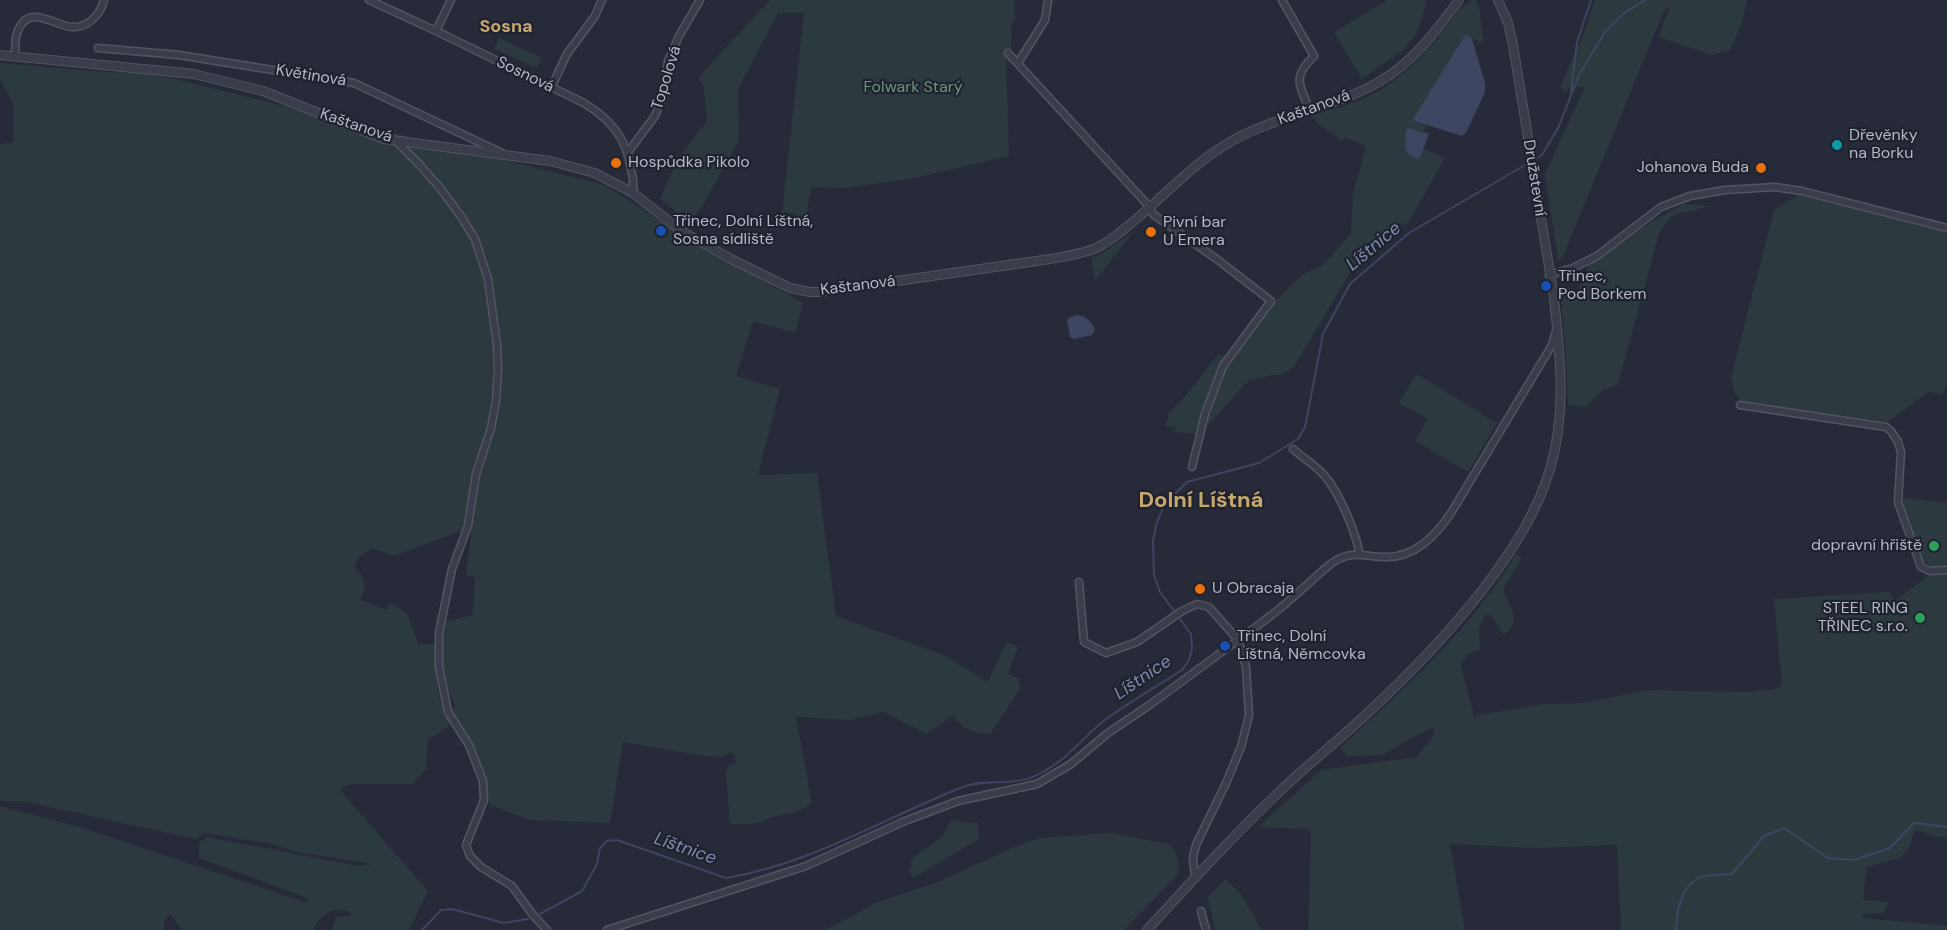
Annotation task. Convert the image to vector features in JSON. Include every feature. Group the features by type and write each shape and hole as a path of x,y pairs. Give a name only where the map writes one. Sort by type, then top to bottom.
{"street":[{"path":"15,56 17,33 21,25 28,20 39,16 67,27 81,26 97,15 104,0"},
{"name":"Sosnová","path":"369,0 584,103 600,113 613,127 628,153 633,193"},
{"path":"436,31 451,0"},
{"path":"551,88 567,54 595,16 602,0"},
{"name":"Topolová","path":"628,153 655,116 664,93 668,60 700,0"},
{"path":"1018,63 1045,20 1048,0"},
{"path":"1282,0 1314,56 1303,67 1299,75 1310,110"},
{"name":"Kaštanová","path":"0,55 194,74 263,91 384,139 550,161 595,173 633,193 680,230 731,259 784,285 810,292 865,287 1050,259 1088,251 1107,242 1193,168 1225,145 1253,131 1345,98 1378,82 1401,66 1431,38 1459,0"},
{"name":"Družstevní","path":"1147,930 1280,792 1418,664 1471,605 1504,561 1531,517 1550,470 1560,426 1562,389 1557,328 1513,45 1508,23 1498,0"},
{"name":"Květinová","path":"98,48 179,56 354,83 508,155"},
{"path":"1008,53 1150,207 1154,215 1271,301 1223,366 1204,414 1192,467"},
{"path":"395,140 419,164 460,215 475,239 488,279 497,345 496,400 491,428 476,474 468,526 452,569 439,633 439,667 448,711 469,745 483,781 484,800 466,845 470,856 481,867 512,886 547,930"},
{"path":"1549,274 1573,268 1597,256 1661,207 1690,196 1725,190 1775,187 1802,191 1947,228"},
{"path":"607,930 806,866 905,821 958,801 1037,784 1071,764 1108,733 1276,613 1337,560 1359,553 1386,557 1406,554 1425,543 1441,528 1552,345 1557,328"},
{"path":"1740,405 1886,427 1898,442 1901,452 1898,502 1921,567 1930,571 1947,570"},
{"path":"1293,449 1328,478 1358,540 1359,553"},
{"path":"1079,582 1084,642 1106,653 1137,642 1182,611 1197,604 1209,607 1238,640 1246,667 1249,715 1241,747 1196,845 1192,858 1195,878"},
{"path":"1201,911 1206,930"}],"green space":[{"name":"Folwark Starý","path":"770,0 1014,0 1015,21 1012,22 1011,50 1006,56 1009,156 914,178 847,188 811,187 804,231 795,213 782,213 804,13 778,13 738,89 739,140 699,212 689,222 660,199 678,158 707,121 704,88 698,78"},
{"path":"1388,0 1427,0 1417,33 1402,51 1362,79 1334,32"},
{"path":"1475,0 1479,7 1484,43 1465,35 1414,121 1427,126 1423,132 1410,128 1420,158 1423,148 1445,158 1408,223 1398,224 1357,261 1293,368 1281,375 1249,380 1197,434 1174,432 1176,427 1165,427 1169,413 1218,355 1231,357 1274,302 1303,274 1323,265 1351,233 1353,195 1366,146 1344,137 1343,141 1311,117 1366,97 1395,80 1422,56 1457,13"},
{"path":"1595,0 1747,0 1742,23 1730,50 1712,55 1658,37 1670,7 1665,8 1562,259 1558,260 1545,174 1585,87 1570,87 1564,93 1561,85 1584,33"},
{"path":"499,38 542,58 537,68 494,49"},
{"path":"0,63 154,74 605,185 678,233 803,303 795,333 753,321 736,376 780,389 758,475 817,473 836,616 941,654 988,682 1006,642 1018,646 1008,674 1018,678 1021,688 990,734 969,730 954,715 926,734 884,712 849,720 796,717 812,804 796,812 775,816 762,822 737,825 730,823 726,773 728,767 736,763 734,754 728,753 724,757 705,756 623,742 610,823 530,820 490,805 475,756 465,733 450,710 455,708 442,675 441,652 445,622 473,615 475,577 466,575 473,520 473,501 468,497 463,530 394,556 372,548 357,559 355,568 365,583 360,600 387,610 389,602 407,613 418,644 437,644 437,686 442,705 452,724 428,740 426,769 413,784 351,784 339,789 428,891 409,930 332,930 336,917 352,916 351,913 339,909 327,914 315,925 314,930 182,930 171,915 167,916 164,922 164,930 0,930 0,806 86,829 307,903 308,898 199,858 199,843 207,837 358,866 373,864 298,852 273,844 205,833 195,839 23,801 0,801 0,144 13,142 13,103 0,79"},
{"path":"1800,194 1947,232 1947,383 1943,395 1928,392 1887,422 1741,401 1734,392 1731,378 1774,210"},
{"path":"1683,204 1710,206 1671,216 1659,233 1618,385 1603,390 1585,408 1568,404 1560,286 1578,290 1591,260"},
{"path":"1133,232 1095,281 1091,258 1101,254"},
{"path":"1418,375 1497,423 1468,472 1415,441 1428,419 1399,403 1415,376"},
{"path":"1904,498 1947,503 1947,837 1937,837 1915,830 1909,849 1899,858 1867,867 1863,900 1889,902 1883,913 1863,914 1862,918 1947,926 1947,930 1621,930 1617,845 1536,848 1450,844 1465,930 1308,930 1310,829 1258,827 1321,770 1417,757 1435,733 1432,727 1382,755 1347,756 1340,748 1412,681 1457,633 1479,608 1516,554 1522,558 1503,588 1514,617 1511,628 1503,634 1490,615 1485,615 1479,628 1480,649 1466,655 1465,660 1460,663 1474,716 1545,704 1584,703 1648,690 1748,692 1776,689 1782,685 1774,599 1889,592 1895,601 1932,573 1930,565 1923,560 1903,505"},
{"path":"951,820 978,822 979,839 913,878 909,870 912,866 910,860 943,836"},
{"path":"1111,833 1169,844 1178,862 1178,874 1124,930 823,930 875,903 938,882 1014,847 1040,838"},
{"path":"1225,879 1240,893 1262,930 1215,930 1208,897"}],"water":[{"path":"1465,35 1472,39 1485,83 1485,92 1466,133 1462,136 1413,119"},
{"path":"1409,128 1429,134 1420,158 1417,159 1409,154 1406,148 1406,131"},
{"path":"1077,315 1086,318 1092,324 1095,330 1092,335 1074,339 1070,337 1067,320"}],"waterway":[{"path":"1571,92 1577,42 1591,0"},
{"name":"Líštnice","path":"540,914 582,891 597,864 600,848 607,841 617,840 726,878 787,863 963,787 982,783 1012,782 1032,777 1061,760 1114,713 1182,670 1189,660 1192,648 1191,634 1160,592 1154,575 1153,541 1156,525 1164,505 1187,482 1259,463 1298,439 1305,427 1323,334 1350,284 1409,233 1542,155 1559,126 1579,75 1605,32 1623,14 1645,0"},
{"path":"1676,930 1677,915 1683,894 1692,883 1705,876 1732,874 1764,836 1784,828 1828,858 1854,860 1890,848 1914,823 1947,827"},
{"name":"Líštnice","path":"422,930 441,910 452,909 504,923 528,919"}],"place":[{"name":"Dřevěnky na Borku","path":"1837,145"},
{"name":"Hospůdka Pikolo","path":"616,163"},
{"name":"Johanova Buda","path":"1761,168"},
{"name":"Třinec, Dolní Líštná, Sosna sídliště","path":"661,231"},
{"name":"Pivní bar U Emera","path":"1151,232"},
{"name":"Třinec, Pod Borkem","path":"1546,286"},
{"name":"dopravní hřiště","path":"1934,546"},
{"name":"U Obracaja","path":"1200,589"},
{"name":"STEEL RING TŘINEC s.r.o.","path":"1920,618"},
{"name":"Třinec, Dolní Líštná, Němcovka","path":"1225,646"}],"district":[{"name":"Sosna","path":"506,27"},
{"name":"Dolní Líštná","path":"1201,501"}]}
